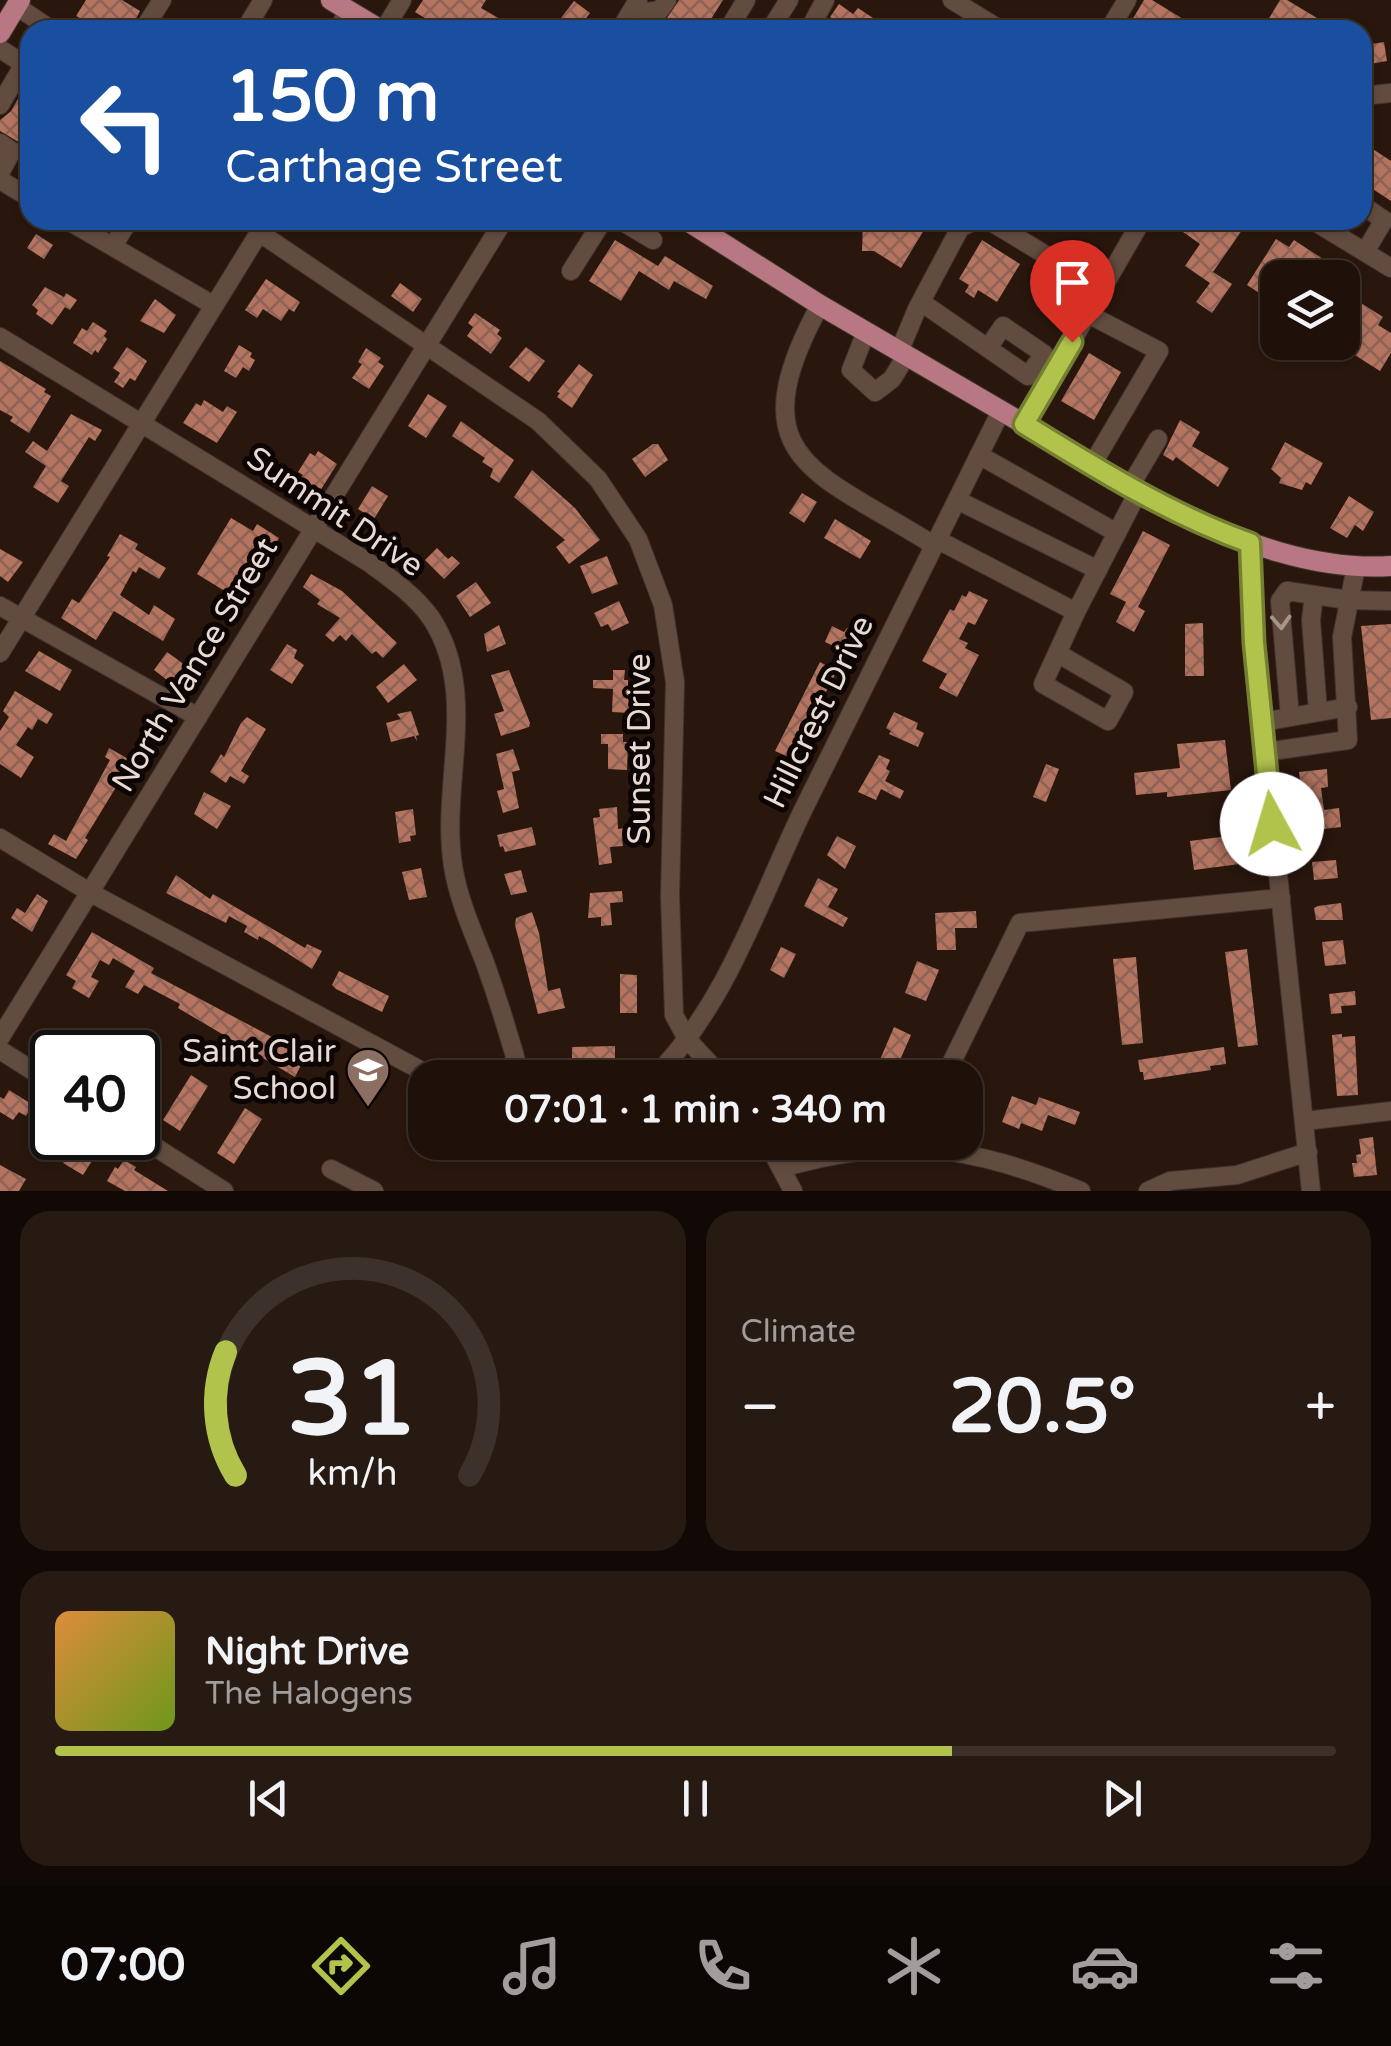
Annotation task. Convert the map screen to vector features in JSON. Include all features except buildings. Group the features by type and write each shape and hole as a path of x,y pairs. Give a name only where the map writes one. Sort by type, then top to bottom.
{"main road":[{"path":"0,34 18,3"},
{"path":"340,5 365,20"},
{"path":"702,230 1092,466 1220,532 1308,560 1356,567 1391,566"}],"street":[{"path":"632,18 660,10 667,0"},
{"path":"952,0 985,20"},
{"path":"18,3 39,20"},
{"path":"0,106 20,71"},
{"path":"0,143 12,151 0,176"},
{"path":"1365,252 1384,220 1372,212"},
{"path":"85,230 213,305"},
{"path":"113,246 122,230"},
{"path":"0,653 261,230"},
{"name":"Sunset Drive","path":"269,230 426,347 538,421 598,479 638,539 663,605 675,682 670,896 674,1016 687,1039 706,1060"},
{"name":"North Vance Street","path":"0,1038 498,230"},
{"path":"571,270 597,230"},
{"path":"638,230 653,240"},
{"path":"866,332 851,370 875,392 892,379 921,302 959,230"},
{"path":"1005,230 1102,289"},
{"path":"1024,424 1136,230"},
{"path":"1329,230 1391,268"},
{"path":"921,302 988,348"},
{"path":"820,305 797,346 786,384 784,422 793,446 814,472 936,543 1076,612"},
{"path":"1088,314 1159,351 1092,466"},
{"name":"Summit Drive","path":"0,337 314,528 398,584 429,614 449,656 457,709 449,815 453,868 515,1060"},
{"name":"Hillcrest Drive","path":"669,1060 687,1039 724,978 1001,410"},
{"path":"1057,653 1117,533 1158,439"},
{"path":"980,455 1117,533"},
{"path":"957,500 1098,570"},
{"path":"1250,543 1264,752 1311,1191"},
{"path":"1264,752 1348,740 1342,637 1356,567"},
{"path":"1290,717 1280,601 1287,591 1348,600 1391,601"},
{"path":"1314,596 1311,620 1318,712"},
{"path":"0,606 198,718"},
{"path":"1262,722 1348,707"},
{"path":"0,838 91,893 408,1063"},
{"path":"953,1060 1020,922 1280,898"},
{"path":"0,1050 30,1069"},
{"path":"1305,1121 1391,1111"},
{"path":"160,1150 224,1191"},
{"path":"1148,1191 1170,1182 1236,1175 1308,1152"},
{"path":"983,1159 1026,1168 1081,1191"},
{"path":"777,1160 793,1191"},
{"path":"781,1168 808,1160"},
{"path":"331,1169 374,1191"}],"place":[{"name":"Saint Clair School","path":"368,1108"}],"route":[{"path":"1072,342 1024,424 1129,488 1250,543 1254,643 1272,824"}]}
